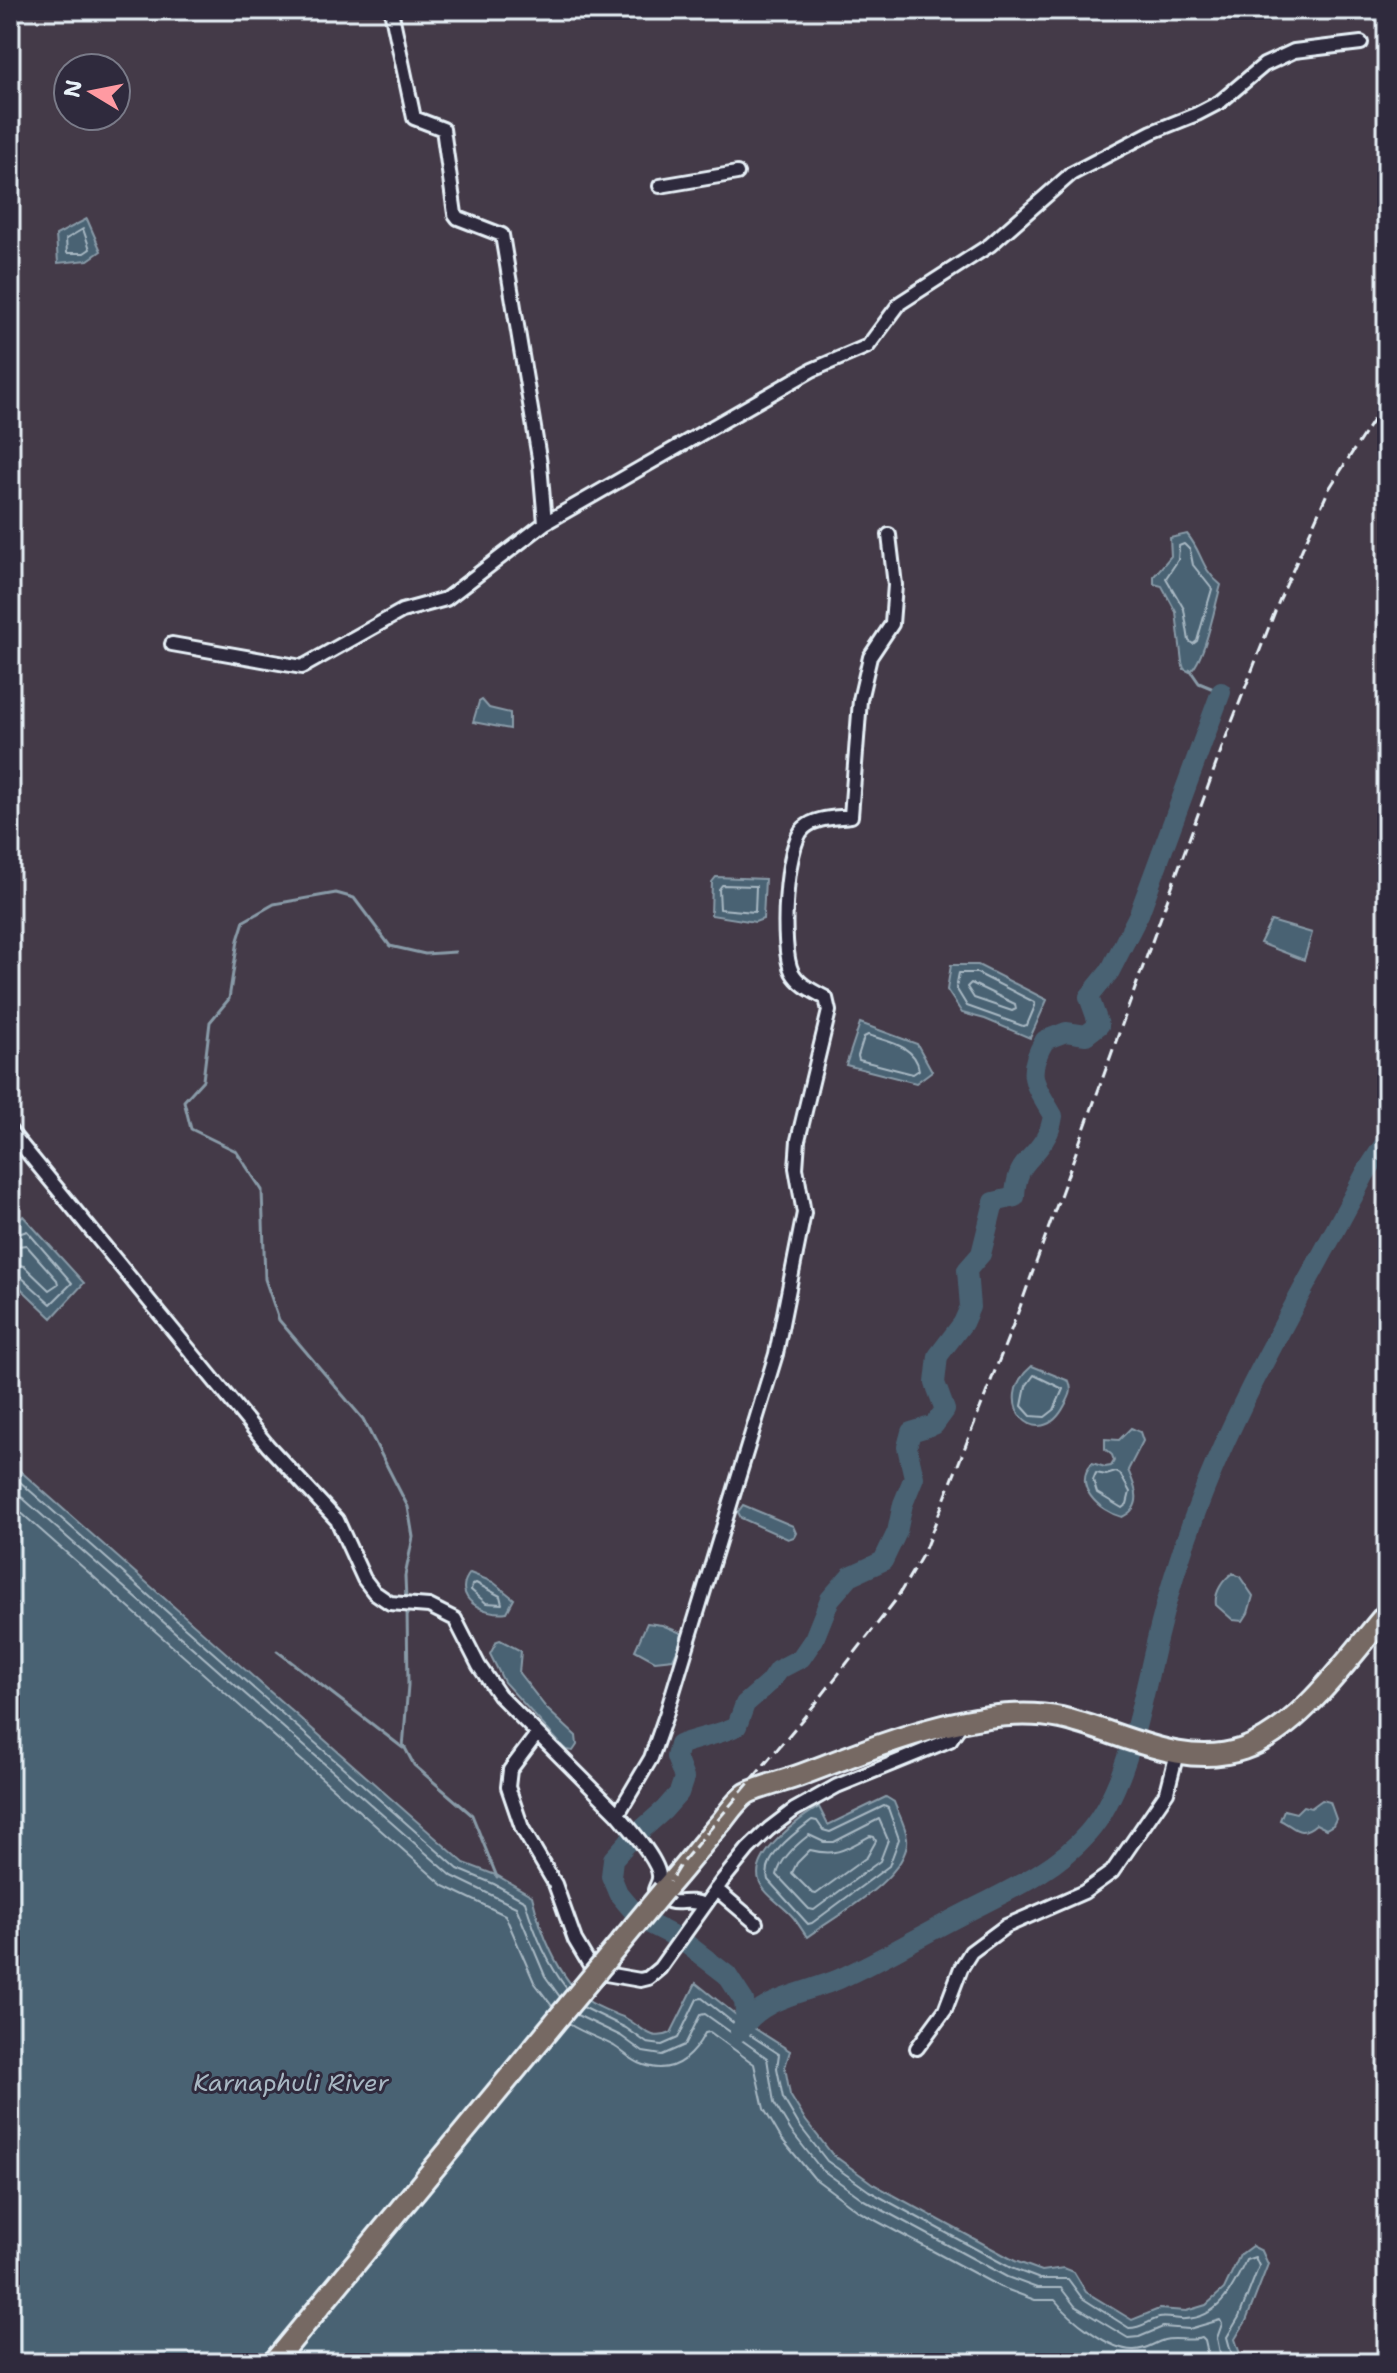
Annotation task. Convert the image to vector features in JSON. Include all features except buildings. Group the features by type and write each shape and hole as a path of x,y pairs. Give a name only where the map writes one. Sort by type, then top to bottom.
{"highway":[{"path":"273,2363 747,1793 963,1721 1030,1714 1059,1718 1169,1751 1201,1756 1230,1753 1271,1735 1308,1702 1387,1613"}],"street":[{"path":"391,10 414,118 443,129 455,214 458,218 502,235 540,464 545,523"},
{"path":"172,644 302,667 402,611 446,599 545,523 812,370 868,346 900,303 990,245 1071,174 1152,132 1220,102 1264,65 1294,51 1361,43"},
{"path":"660,186 737,173"},
{"path":"618,1814 651,1758 666,1715 776,1354 804,1213 796,1168 798,1140 829,1011 826,998 798,981 786,953 793,848 798,835 812,822 851,816 863,686 870,657 892,624 895,585 889,535"},
{"path":"10,1131 220,1390 283,1464 337,1520 364,1579 374,1592 390,1603 429,1606 455,1619 490,1683 618,1814 645,1849 658,1870 660,1877 655,1890 661,1898 673,1904 694,1901 704,1905"},
{"path":"537,1734 510,1770 508,1787 522,1828 550,1873 568,1924 591,1967 600,1973 640,1980 655,1974 748,1849 787,1815 816,1796 861,1774 950,1740 963,1721"},
{"path":"917,2048 943,2014 961,1968 971,1952 1006,1926 1096,1885 1112,1872 1167,1792 1169,1751"},
{"path":"716,1889 756,1923"}],"water":[{"path":"87,219 101,251 88,260 58,263 56,235"},
{"path":"1187,534 1209,573 1221,585 1205,644 1190,672 1184,669 1182,662 1176,612 1162,586 1154,584 1154,576 1171,556 1170,538"},
{"path":"482,700 489,708 510,713 510,729 473,722"},
{"path":"716,877 765,879 763,919 755,922 711,915 712,882"},
{"path":"1271,921 1312,933 1304,960 1260,943"},
{"path":"951,965 978,965 1047,1000 1030,1038 962,1013 947,990"},
{"path":"860,1023 917,1044 932,1071 916,1083 846,1065"},
{"path":"23,1216 84,1283 52,1318 10,1278 10,1233"},
{"path":"1032,1366 1069,1381 1071,1388 1065,1405 1054,1419 1043,1425 1032,1425 1022,1418 1016,1408 1015,1394 1020,1380"},
{"path":"1131,1428 1140,1432 1143,1441 1128,1470 1136,1502 1134,1508 1122,1517 1097,1503 1085,1480 1092,1463 1105,1467 1111,1466 1114,1461 1105,1449 1105,1439 1119,1440"},
{"name":"Karnaphuli River","path":"10,1462 464,1863 498,1876 532,1896 545,1938 559,1966 587,2000 658,2036 671,2033 696,1983 746,2023 790,2051 785,2067 790,2095 806,2121 832,2154 873,2184 1015,2261 1042,2271 1064,2268 1074,2272 1086,2292 1132,2320 1159,2309 1186,2311 1206,2305 1224,2289 1240,2255 1252,2246 1262,2251 1268,2264 1246,2321 1235,2339 1243,2363 10,2363"},
{"path":"743,1505 793,1526 794,1537 788,1539 741,1518 738,1512"},
{"path":"470,1573 493,1582 514,1599 507,1612 480,1608 467,1597 465,1582"},
{"path":"1233,1573 1240,1577 1253,1596 1243,1621 1233,1620 1216,1605 1220,1587"},
{"path":"647,1623 681,1633 682,1640 673,1659 655,1661 635,1650"},
{"path":"500,1640 521,1651 519,1673 547,1709 576,1736 577,1745 573,1751 566,1750 504,1682 490,1654"},
{"path":"1387,1719 1387,1804 1379,1772"},
{"path":"886,1797 894,1802 907,1838 905,1852 897,1867 869,1894 807,1937 793,1917 761,1885 759,1870 762,1859 779,1838 819,1807 828,1825"},
{"path":"1322,1800 1330,1802 1336,1819 1326,1829 1316,1824 1301,1831 1280,1820 1284,1810 1296,1813 1303,1806 1311,1808"}],"waterway":[{"path":"1190,670 1199,683 1221,692"},
{"path":"746,2023 744,2001 727,1975 680,1939 640,1919 618,1893 611,1876 613,1859 679,1793 684,1778 676,1757 679,1745 737,1726 745,1704 769,1683 778,1670 801,1658 814,1639 830,1599 850,1576 883,1561 897,1532 903,1504 914,1477 907,1447 911,1432 934,1425 945,1410 935,1383 938,1356 963,1323 970,1307 967,1270 981,1254 994,1202 1015,1197 1022,1168 1042,1144 1051,1126 1053,1116 1034,1079 1035,1062 1045,1040 1066,1032 1086,1035 1099,1025 1089,997 1110,971 1139,914 1221,692"},
{"path":"406,1600 405,1576 413,1537 408,1507 363,1419 279,1320 265,1279 262,1190 236,1151 191,1129 184,1101 203,1080 210,1022 229,999 244,921 274,904 336,893 354,898 390,946 425,954 455,952"},
{"path":"740,2031 749,2019 772,2003 852,1973 1021,1884 1057,1861 1088,1833 1114,1791 1124,1766 1171,1587 1191,1524 1215,1466 1276,1339 1365,1174 1387,1140"},
{"path":"407,1608 408,1685 403,1748 414,1765 472,1815 497,1877"},
{"path":"277,1651 403,1748"}],"railway":[{"path":"273,2363 816,1703 895,1601 923,1554 1020,1307 1223,745 1279,601 1329,489 1387,398"}]}
